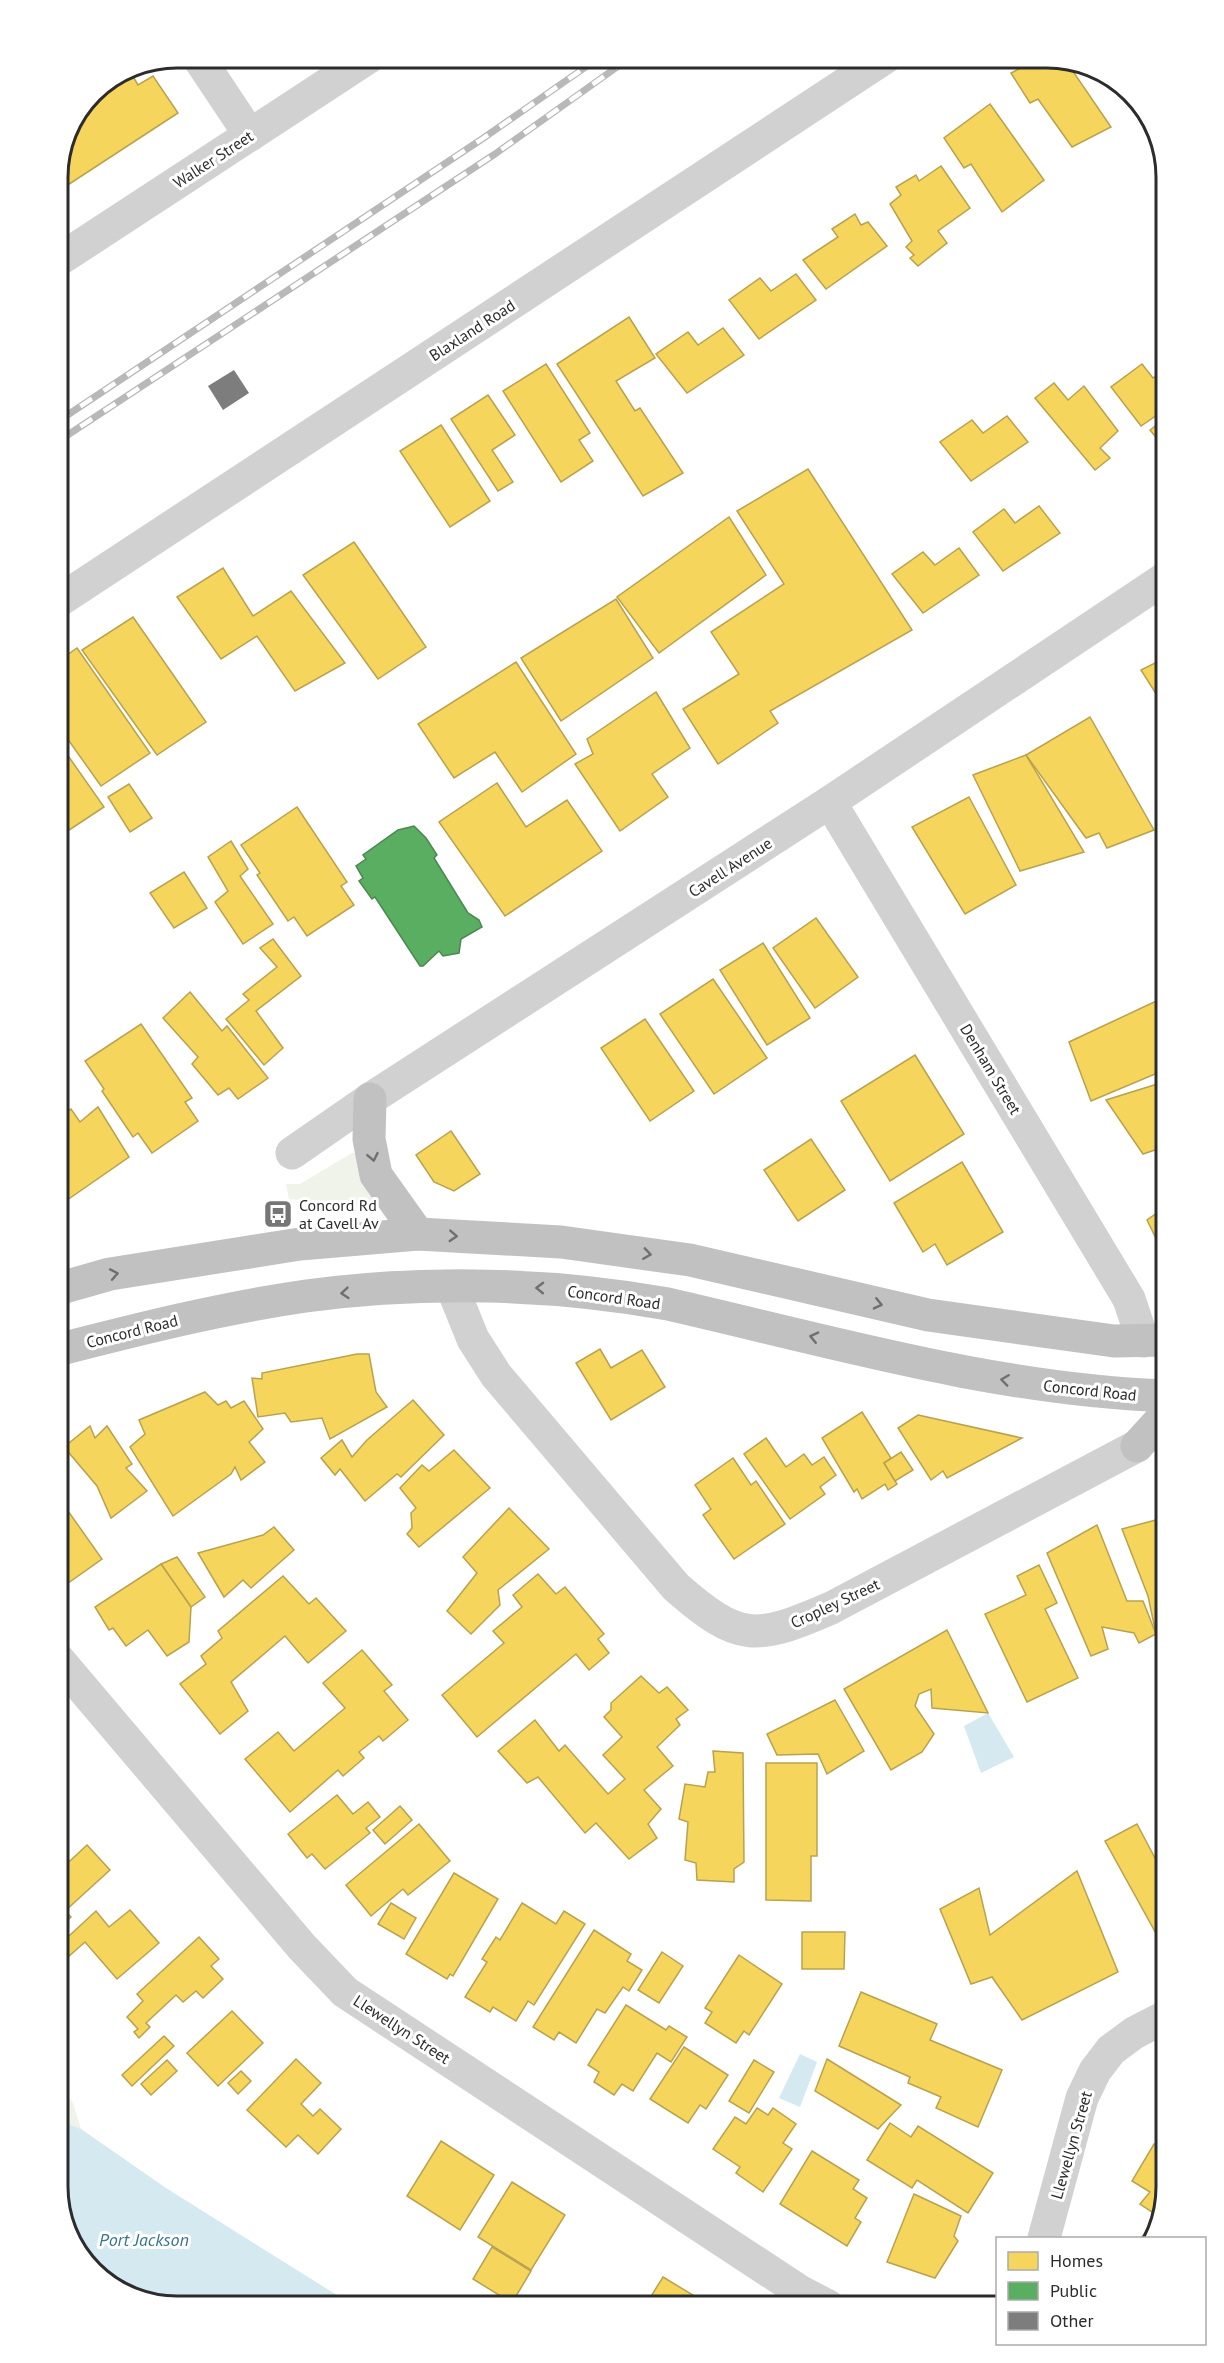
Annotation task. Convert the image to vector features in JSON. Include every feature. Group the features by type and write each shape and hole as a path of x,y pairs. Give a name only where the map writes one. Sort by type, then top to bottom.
{"highway":[{"path":"370,1099 369,1139 376,1175 418,1234"},
{"path":"68,1286 110,1274 300,1244 418,1234 561,1242 690,1260 927,1316 1114,1341 1155,1341"},
{"name":"Concord Road","path":"68,1347 192,1316 306,1296 390,1288 556,1289 617,1295 668,1304 996,1379 1111,1394 1156,1396"},
{"path":"1137,1446 1156,1425"}],"street":[{"path":"205,68 250,135"},
{"name":"Walker Street","path":"68,254 352,68"},
{"name":"Blaxland Road","path":"68,595 869,68"},
{"name":"Cavell Avenue","path":"292,1153 370,1099 830,802 1156,584"},
{"name":"Denham Street","path":"830,802 1155,1341"},
{"name":"Cropley Street","path":"452,1287 473,1339 495,1375 675,1587 705,1612 734,1628 764,1632 794,1624 831,1608 1137,1446"},
{"name":"Llewellyn Street","path":"68,1671 302,1947 345,1992 808,2296"},
{"name":"Llewellyn Street","path":"1044,2237 1082,2098 1095,2071 1112,2050 1134,2033 1156,2022"}],"shaded area":[{"path":"352,1153 357,1153 366,1189 375,1202 372,1208 289,1199 286,1184 300,1184"},
{"path":"68,2096 73,2103 81,2129 68,2124"}],"water":[{"path":"988,1713 1014,1757 981,1773 964,1726"},
{"path":"800,2054 817,2062 800,2107 779,2098"},
{"name":"Port Jackson","path":"68,2124 81,2129 166,2188 338,2295 169,2295 141,2290 116,2277 86,2247 71,2215 68,2201"}],"building: Homes":[{"path":"1021,68 1055,68 1073,71 1111,127 1072,147 1038,99 1030,103 1011,73"},
{"path":"153,76 178,113 68,185 71,148 79,128 90,110 116,86 133,77 138,85"},
{"path":"990,104 1044,180 1002,212 971,164 964,168 944,138"},
{"path":"941,166 970,208 938,231 947,243 918,266 910,258 914,255 906,247 912,241 890,204 901,195 896,187 916,175 919,181"},
{"path":"855,214 861,225 868,222 887,246 826,289 803,260 838,237 832,229"},
{"path":"796,274 816,300 759,339 729,300 760,278 771,291"},
{"path":"629,317 655,358 616,381 635,411 640,408 683,473 643,496 557,364"},
{"path":"723,328 744,355 687,393 656,354 688,332 698,345"},
{"path":"546,364 590,433 579,440 593,461 561,482 503,391"},
{"path":"1142,364 1153,378 1156,376 1156,416 1141,426 1111,387"},
{"path":"1054,383 1068,400 1084,386 1118,431 1100,448 1110,458 1095,470 1035,398"},
{"path":"488,395 515,435 492,450 513,482 498,491 451,419"},
{"path":"1007,416 1028,442 971,481 940,442 972,420 983,433"},
{"path":"441,425 490,501 450,527 400,451"},
{"path":"1156,425 1156,437 1150,430"},
{"path":"808,469 912,630 770,711 778,723 718,764 683,709 739,674 711,632 784,584 737,511"},
{"path":"1039,506 1060,533 1003,571 973,532 1004,509 1015,523"},
{"path":"729,517 766,575 659,653 617,597"},
{"path":"354,542 426,647 378,679 303,575"},
{"path":"959,548 979,575 923,613 892,574 923,552 935,565"},
{"path":"223,568 253,616 291,591 345,663 295,691 257,636 221,659 177,597"},
{"path":"616,599 653,658 561,721 521,658"},
{"path":"133,617 206,722 157,755 82,650"},
{"path":"77,648 150,753 101,786 68,740 68,654"},
{"path":"516,662 576,754 522,792 495,752 454,778 418,724"},
{"path":"1156,662 1156,694 1141,670"},
{"path":"656,692 690,748 652,774 668,797 620,831 575,764 593,754 587,739"},
{"path":"1090,717 1154,830 1107,848 1099,833 1086,838 1026,755"},
{"path":"1026,755 1084,852 1020,871 973,775"},
{"path":"68,756 104,807 68,831"},
{"path":"497,783 526,827 567,800 602,851 505,916 439,822"},
{"path":"129,784 152,818 130,832 108,797"},
{"path":"969,797 1016,885 965,914 912,827"},
{"path":"297,807 347,882 341,886 354,905 307,936 294,917 288,921 257,875 260,873 241,845"},
{"path":"231,841 248,869 240,876 273,924 243,944 215,902 228,891 208,857"},
{"path":"184,872 207,908 174,928 150,893"},
{"path":"816,918 858,977 815,1008 773,948"},
{"path":"273,939 301,976 256,1011 283,1048 264,1065 226,1019 249,1000 243,994 277,967 260,948"},
{"path":"763,943 810,1018 767,1045 720,970"},
{"path":"713,979 767,1058 714,1094 660,1014"},
{"path":"190,992 222,1031 227,1026 268,1078 238,1099 229,1088 218,1095 192,1064 198,1057 163,1018"},
{"path":"1156,1001 1156,1074 1091,1101 1069,1042"},
{"path":"645,1019 694,1091 650,1121 601,1048"},
{"path":"141,1024 192,1098 185,1102 198,1121 152,1153 138,1133 133,1137 85,1061"},
{"path":"915,1055 964,1134 890,1181 841,1101"},
{"path":"1156,1084 1156,1150 1143,1154 1106,1100"},
{"path":"98,1107 129,1157 68,1199 68,1111 71,1109 80,1122"},
{"path":"451,1131 480,1174 454,1191 434,1182 416,1155"},
{"path":"811,1139 845,1190 798,1221 764,1170"},
{"path":"962,1162 1003,1232 947,1265 935,1244 923,1252 894,1203"},
{"path":"1156,1214 1156,1238 1147,1220"},
{"path":"600,1349 611,1368 642,1350 665,1387 611,1420 576,1363"},
{"path":"357,1354 369,1354 376,1392 387,1407 330,1439 322,1418 291,1422 285,1413 258,1417 252,1378 262,1379 262,1373"},
{"path":"205,1392 218,1405 226,1401 231,1408 244,1401 263,1429 249,1442 265,1462 241,1480 235,1467 231,1474 173,1516 130,1447 145,1434 139,1420"},
{"path":"413,1400 444,1435 401,1477 397,1474 365,1501 340,1469 335,1475 321,1458 342,1440 352,1457 367,1440"},
{"path":"862,1412 891,1458 884,1463 897,1484 888,1490 885,1484 862,1499 857,1489 854,1492 822,1438"},
{"path":"918,1415 1022,1438 947,1478 943,1471 931,1480 898,1428"},
{"path":"90,1426 95,1438 107,1426 132,1464 126,1468 147,1491 111,1518 97,1486 68,1452 68,1444"},
{"path":"766,1438 786,1467 804,1454 812,1465 824,1457 836,1475 820,1487 825,1494 790,1519 744,1454"},
{"path":"454,1450 490,1488 419,1547 407,1534 412,1528 411,1513 416,1508 400,1488 422,1465 429,1471"},
{"path":"901,1452 913,1470 895,1481 884,1463"},
{"path":"733,1458 751,1485 756,1481 785,1524 734,1559 703,1515 711,1509 695,1485"},
{"path":"509,1508 549,1549 498,1590 500,1605 471,1634 447,1611 477,1573 463,1557"},
{"path":"68,1511 102,1559 68,1583"},
{"path":"1156,1520 1156,1634 1148,1596 1122,1529"},
{"path":"1097,1525 1127,1601 1143,1601 1156,1634 1139,1643 1134,1633 1102,1627 1108,1649 1091,1656 1047,1553"},
{"path":"274,1527 294,1550 251,1588 243,1580 224,1597 198,1553 263,1535"},
{"path":"177,1557 205,1597 191,1607 161,1564"},
{"path":"161,1564 191,1607 189,1642 167,1656 148,1630 126,1646 113,1628 109,1630 95,1607"},
{"path":"1039,1565 1057,1603 1045,1609 1078,1678 1027,1702 985,1614 1026,1595 1017,1576"},
{"path":"538,1574 556,1594 565,1587 604,1634 598,1639 609,1653 589,1670 576,1654 477,1737 442,1695 504,1643 493,1631 522,1607 513,1595"},
{"path":"283,1576 309,1604 316,1598 346,1631 308,1663 285,1636 231,1682 248,1711 220,1734 180,1684 206,1664 201,1656 222,1638 218,1631"},
{"path":"947,1630 988,1713 932,1708 931,1689 919,1694 915,1706 934,1734 922,1752 891,1770 844,1689"},
{"path":"362,1650 392,1685 384,1691 408,1720 383,1741 379,1736 359,1752 364,1758 343,1776 338,1770 290,1812 245,1759 278,1732 294,1751 345,1708 323,1683"},
{"path":"641,1676 659,1693 667,1687 688,1710 676,1719 680,1725 657,1747 673,1766 644,1790 661,1809 648,1824 657,1838 629,1859 596,1823 585,1833 538,1777 527,1783 498,1751 535,1720 559,1751 565,1745 608,1794 625,1779 603,1755 622,1737 604,1717 611,1710 611,1703"},
{"path":"835,1700 864,1751 827,1774 818,1754 777,1755 767,1734"},
{"path":"713,1751 743,1753 744,1862 734,1869 734,1882 697,1880 696,1863 685,1860 688,1822 679,1819 685,1784 705,1787 708,1772 715,1772"},
{"path":"766,1763 817,1763 817,1856 811,1856 811,1901 766,1900"},
{"path":"337,1795 353,1814 368,1802 380,1817 366,1828 370,1833 325,1869 312,1854 307,1858 288,1834"},
{"path":"400,1806 412,1820 385,1844 373,1830"},
{"path":"419,1824 450,1861 408,1895 403,1889 371,1916 346,1885"},
{"path":"1137,1824 1156,1858 1156,1933 1105,1841"},
{"path":"87,1845 110,1870 68,1908 68,1863"},
{"path":"1077,1871 1118,1972 1022,2020 992,1977 971,1984 940,1909 979,1888 990,1935"},
{"path":"454,1873 498,1899 453,1976 450,1974 447,1979 406,1954"},
{"path":"391,1903 416,1918 404,1939 378,1924"},
{"path":"522,1903 556,1924 564,1911 585,1924 534,2005 528,2001 516,2021 493,2007 490,2012 465,1997 487,1962 482,1959 496,1937 500,1940"},
{"path":"130,1910 159,1943 117,1979 85,1942 68,1957 68,1937 96,1911 109,1927"},
{"path":"594,1930 631,1954 627,1961 642,1970 629,1991 623,1987 605,2013 597,2009 576,2043 559,2032 554,2040 533,2027"},
{"path":"802,1932 845,1932 844,1969 802,1969"},
{"path":"199,1937 219,1959 211,1966 223,1979 203,1998 196,1991 183,2002 176,1995 146,2023 150,2027 139,2038 134,2032 138,2029 127,2017 143,2001 137,1994"},
{"path":"662,1952 683,1966 659,2003 638,1990"},
{"path":"739,1955 782,1984 749,2035 744,2031 736,2043 705,2023 712,2012 705,2008"},
{"path":"861,1992 937,2024 930,2040 1002,2070 978,2127 936,2108 941,2097 908,2083 910,2077 839,2046"},
{"path":"626,2005 666,2030 669,2026 687,2037 671,2062 657,2053 633,2091 622,2084 614,2095 594,2082 599,2072 588,2065"},
{"path":"232,2011 263,2043 218,2086 187,2053"},
{"path":"164,2036 174,2046 132,2086 122,2075"},
{"path":"684,2047 728,2075 706,2109 700,2105 688,2123 650,2099"},
{"path":"296,2059 321,2083 301,2104 313,2116 320,2109 341,2129 318,2154 298,2135 286,2147 247,2110"},
{"path":"827,2059 901,2105 878,2129 815,2091"},
{"path":"167,2060 177,2071 151,2095 141,2084"},
{"path":"754,2060 774,2072 749,2113 729,2101"},
{"path":"241,2071 251,2081 238,2094 228,2083"},
{"path":"757,2108 768,2115 773,2108 796,2124 783,2143 792,2149 763,2192 736,2173 740,2167 713,2149 735,2117 746,2124"},
{"path":"890,2123 911,2137 918,2126 993,2173 968,2213 917,2180 912,2188 867,2160"},
{"path":"441,2141 494,2175 460,2230 407,2196"},
{"path":"1154,2144 1156,2145 1156,2201 1153,2213 1140,2204 1150,2192 1132,2181"},
{"path":"812,2151 859,2180 853,2189 867,2198 855,2218 861,2222 847,2246 780,2204"},
{"path":"512,2182 565,2215 531,2270 478,2237"},
{"path":"914,2194 961,2216 954,2236 958,2241 935,2278 887,2262"},
{"path":"492,2247 531,2271 517,2295 500,2295 473,2279"},
{"path":"663,2277 694,2296 651,2296"}],"building: Public":[{"path":"414,826 426,838 437,855 434,858 468,913 479,920 482,927 461,939 459,953 443,956 439,951 423,966 420,966 375,897 372,899 359,881 363,878 356,866 366,859 363,855 398,830"}],"building: Other":[{"path":"234,370 249,393 223,410 208,386"}],"railway":[{"path":"68,415 482,139 584,68"},
{"path":"68,435 495,154 616,68"}],"place":[{"name":"Concord Rd at Cavell Av","path":"278,1214"}]}
